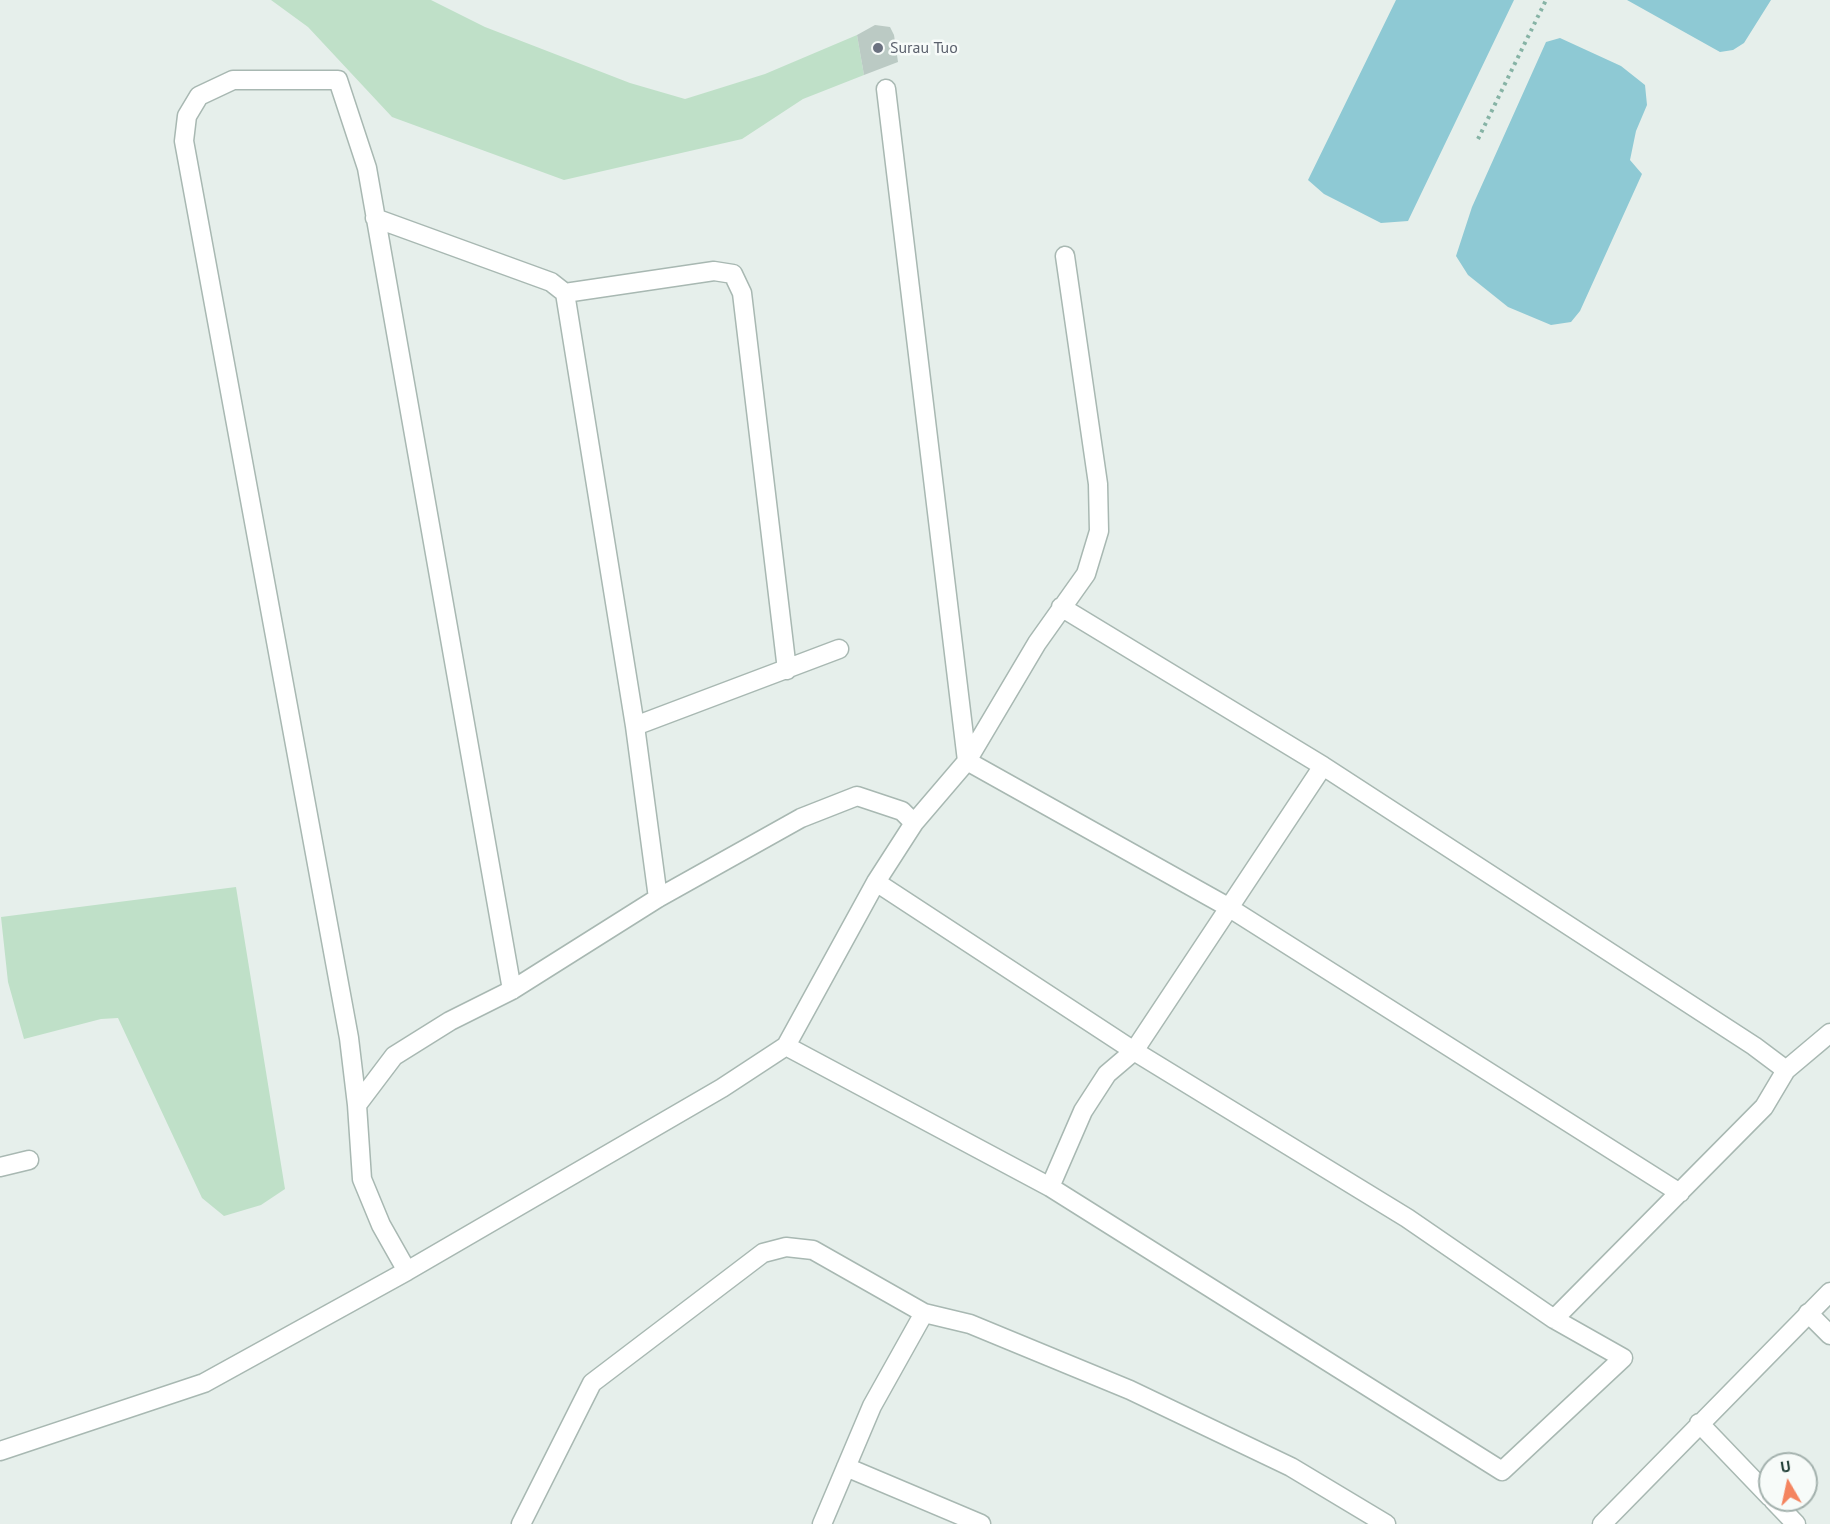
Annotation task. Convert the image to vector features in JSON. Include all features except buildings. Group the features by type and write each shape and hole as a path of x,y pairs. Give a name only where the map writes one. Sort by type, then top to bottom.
{"street":[{"path":"407,1271 381,1225 362,1179 357,1105 349,1038 184,141 187,116 199,96 233,80 338,80 367,168 512,990"},
{"path":"886,89 967,761"},
{"path":"375,218 551,282 565,293 635,726 658,898"},
{"path":"0,1452 204,1383 407,1271 722,1088 786,1046 876,882 914,823 967,761 1062,607 1086,574 1099,531 1098,484 1065,256"},
{"path":"565,293 714,271 733,274 742,293 787,670"},
{"path":"1062,607 1323,766 1754,1046 1786,1070"},
{"path":"635,726 839,650"},
{"path":"967,761 1228,907 1680,1193"},
{"path":"1050,1187 1083,1111 1107,1074 1134,1051 1323,766"},
{"path":"357,1105 394,1056 450,1022 512,990 658,898 801,818 857,796 902,811 914,823"},
{"path":"786,1046 1050,1187 1502,1471 1623,1358 1554,1319 1407,1218 1134,1051 876,882"},
{"path":"1554,1319 1764,1107 1786,1070 1830,1033"},
{"path":"0,1167 29,1160"},
{"path":"521,1524 592,1383 763,1253 786,1247 813,1250 924,1313 970,1324 1130,1390 1291,1467 1386,1524"},
{"path":"1602,1524 1830,1292"},
{"path":"822,1524 872,1406 924,1313"},
{"path":"1808,1313 1830,1335"},
{"path":"1699,1423 1758,1484"},
{"path":"846,1467 981,1524"},
{"path":"1785,1512 1796,1524"}],"path":[{"path":"1478,139 1546,0"}],"green space":[{"path":"271,0 431,0 485,27 630,83 685,99 765,74 857,35 864,75 803,99 742,139 564,180 392,117 308,27"},
{"path":"236,887 285,1189 261,1205 224,1216 202,1198 118,1018 101,1019 24,1039 8,982 1,917"}],"water":[{"path":"1396,0 1514,0 1408,221 1381,223 1324,194 1308,180"},
{"path":"1627,0 1771,0 1744,43 1733,50 1720,52"},
{"path":"1560,38 1621,66 1645,85 1647,105 1636,131 1630,160 1642,174 1580,311 1571,322 1551,325 1508,307 1468,275 1456,256 1472,207 1546,42"}],"place":[{"name":"Surau Tuo","path":"878,48"}]}
